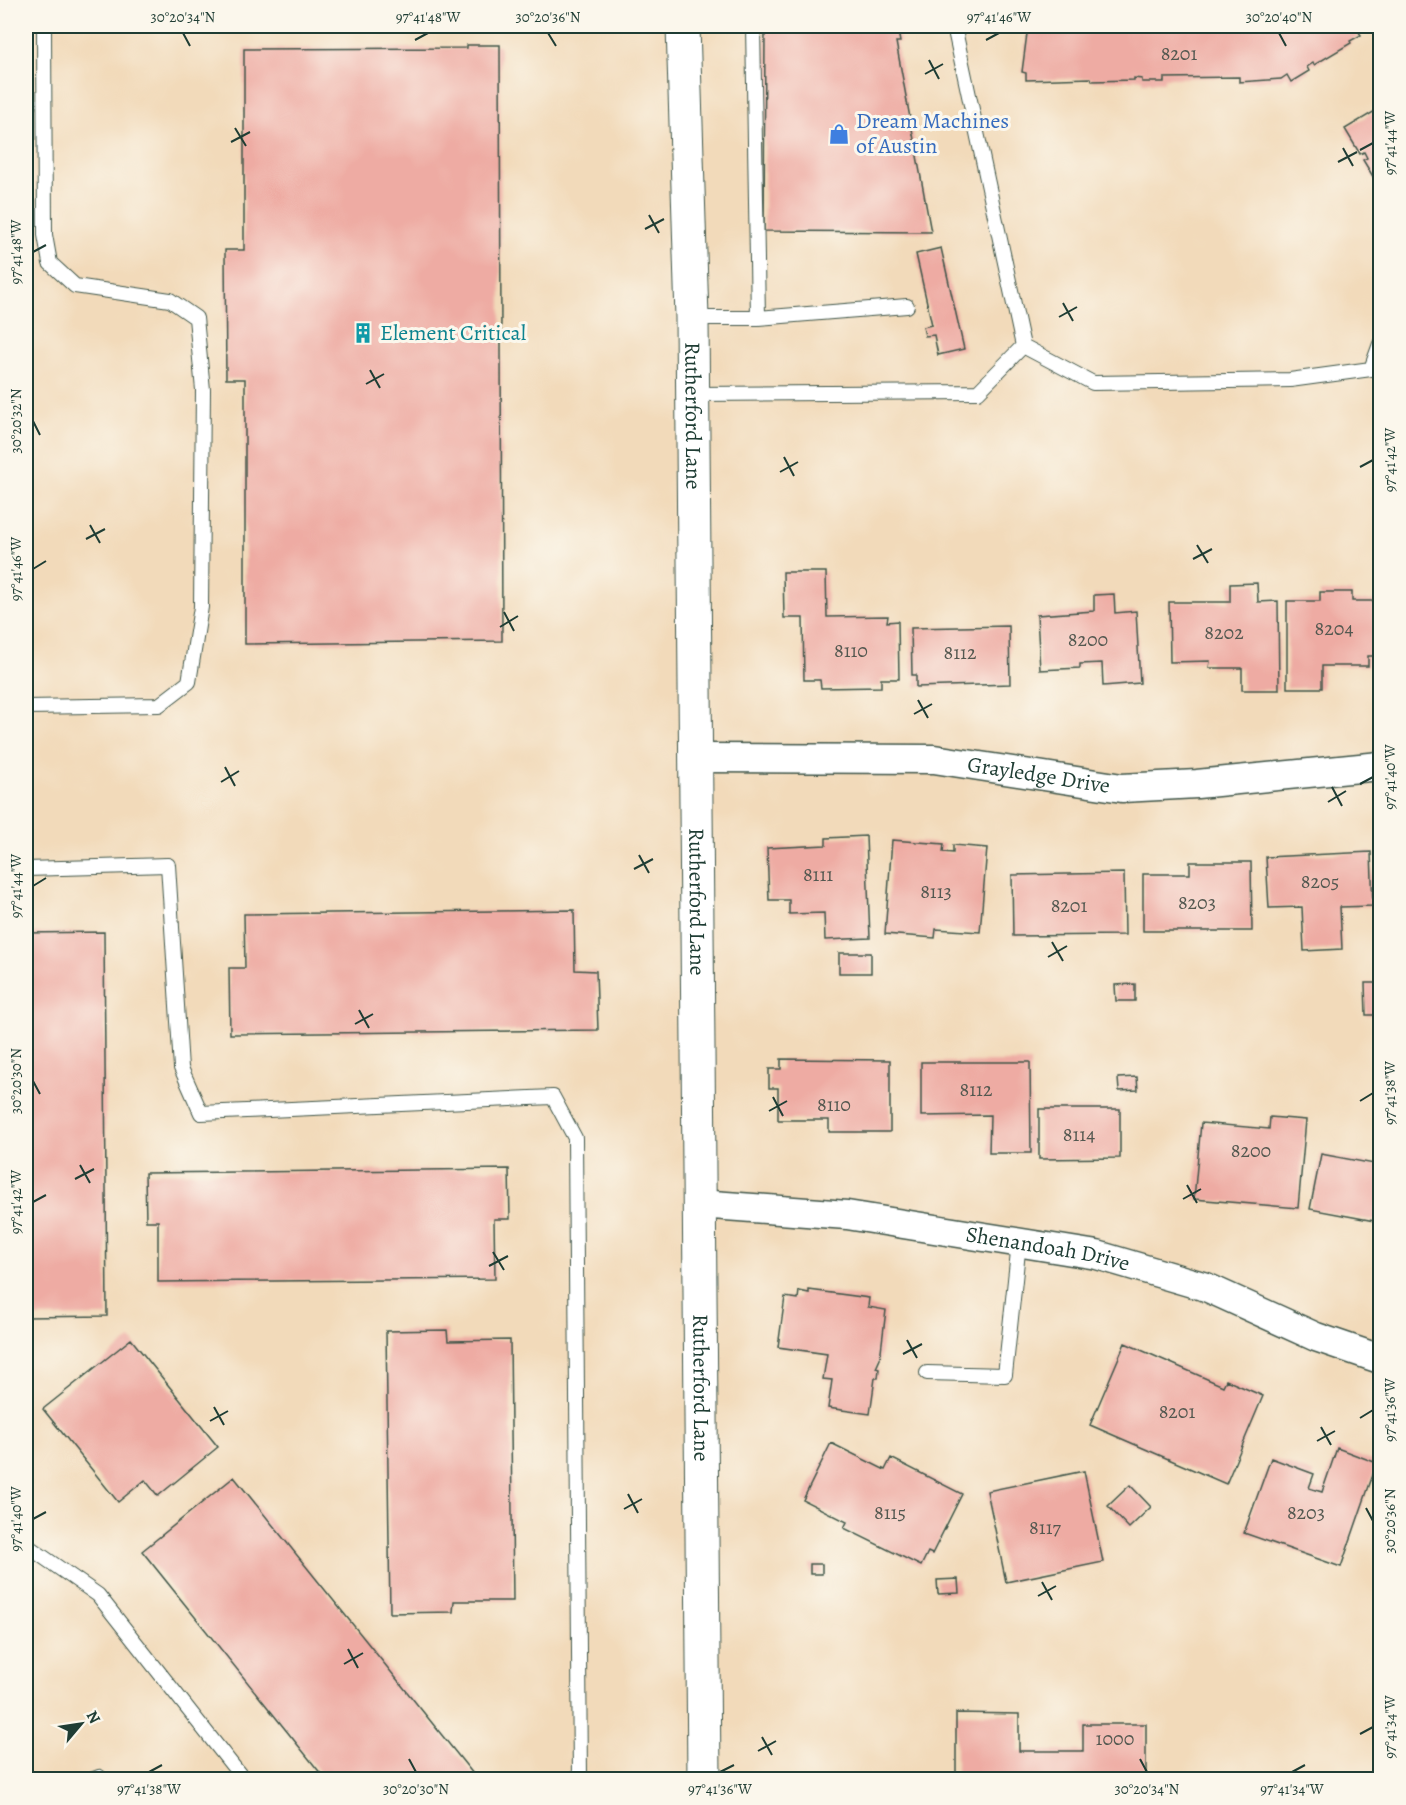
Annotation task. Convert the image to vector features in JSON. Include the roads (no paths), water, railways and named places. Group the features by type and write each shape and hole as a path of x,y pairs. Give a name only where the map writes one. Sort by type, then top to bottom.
{"street":[{"name":"Rutherford Lane","path":"683,26 693,394 704,1779"},
{"name":"Grayledge Drive","path":"696,758 934,759 1122,788 1197,784 1380,766"},
{"name":"Shenandoah Drive","path":"699,1204 847,1215 1097,1255 1206,1287 1316,1337 1380,1359"}],"lane":[{"path":"26,707 159,705 189,682 201,596 203,390 196,318 170,300 75,286 50,263 45,235 44,26"},
{"path":"753,26 758,318"},
{"path":"954,26 1023,346 1093,383 1290,380 1371,369 1380,344"},
{"path":"692,318 758,318 908,306"},
{"path":"693,394 978,392 1023,346"},
{"path":"26,869 168,865 181,1068 201,1113 553,1097 575,1138 580,1779"},
{"path":"927,1373 1005,1375 1019,1242"},
{"path":"26,1545 98,1595 244,1779"},
{"path":"91,1779 99,1777 101,1779"}],"place":[{"name":"Dream Machines of Austin","path":"839,134"},
{"name":"Element Critical","path":"363,333"}]}
